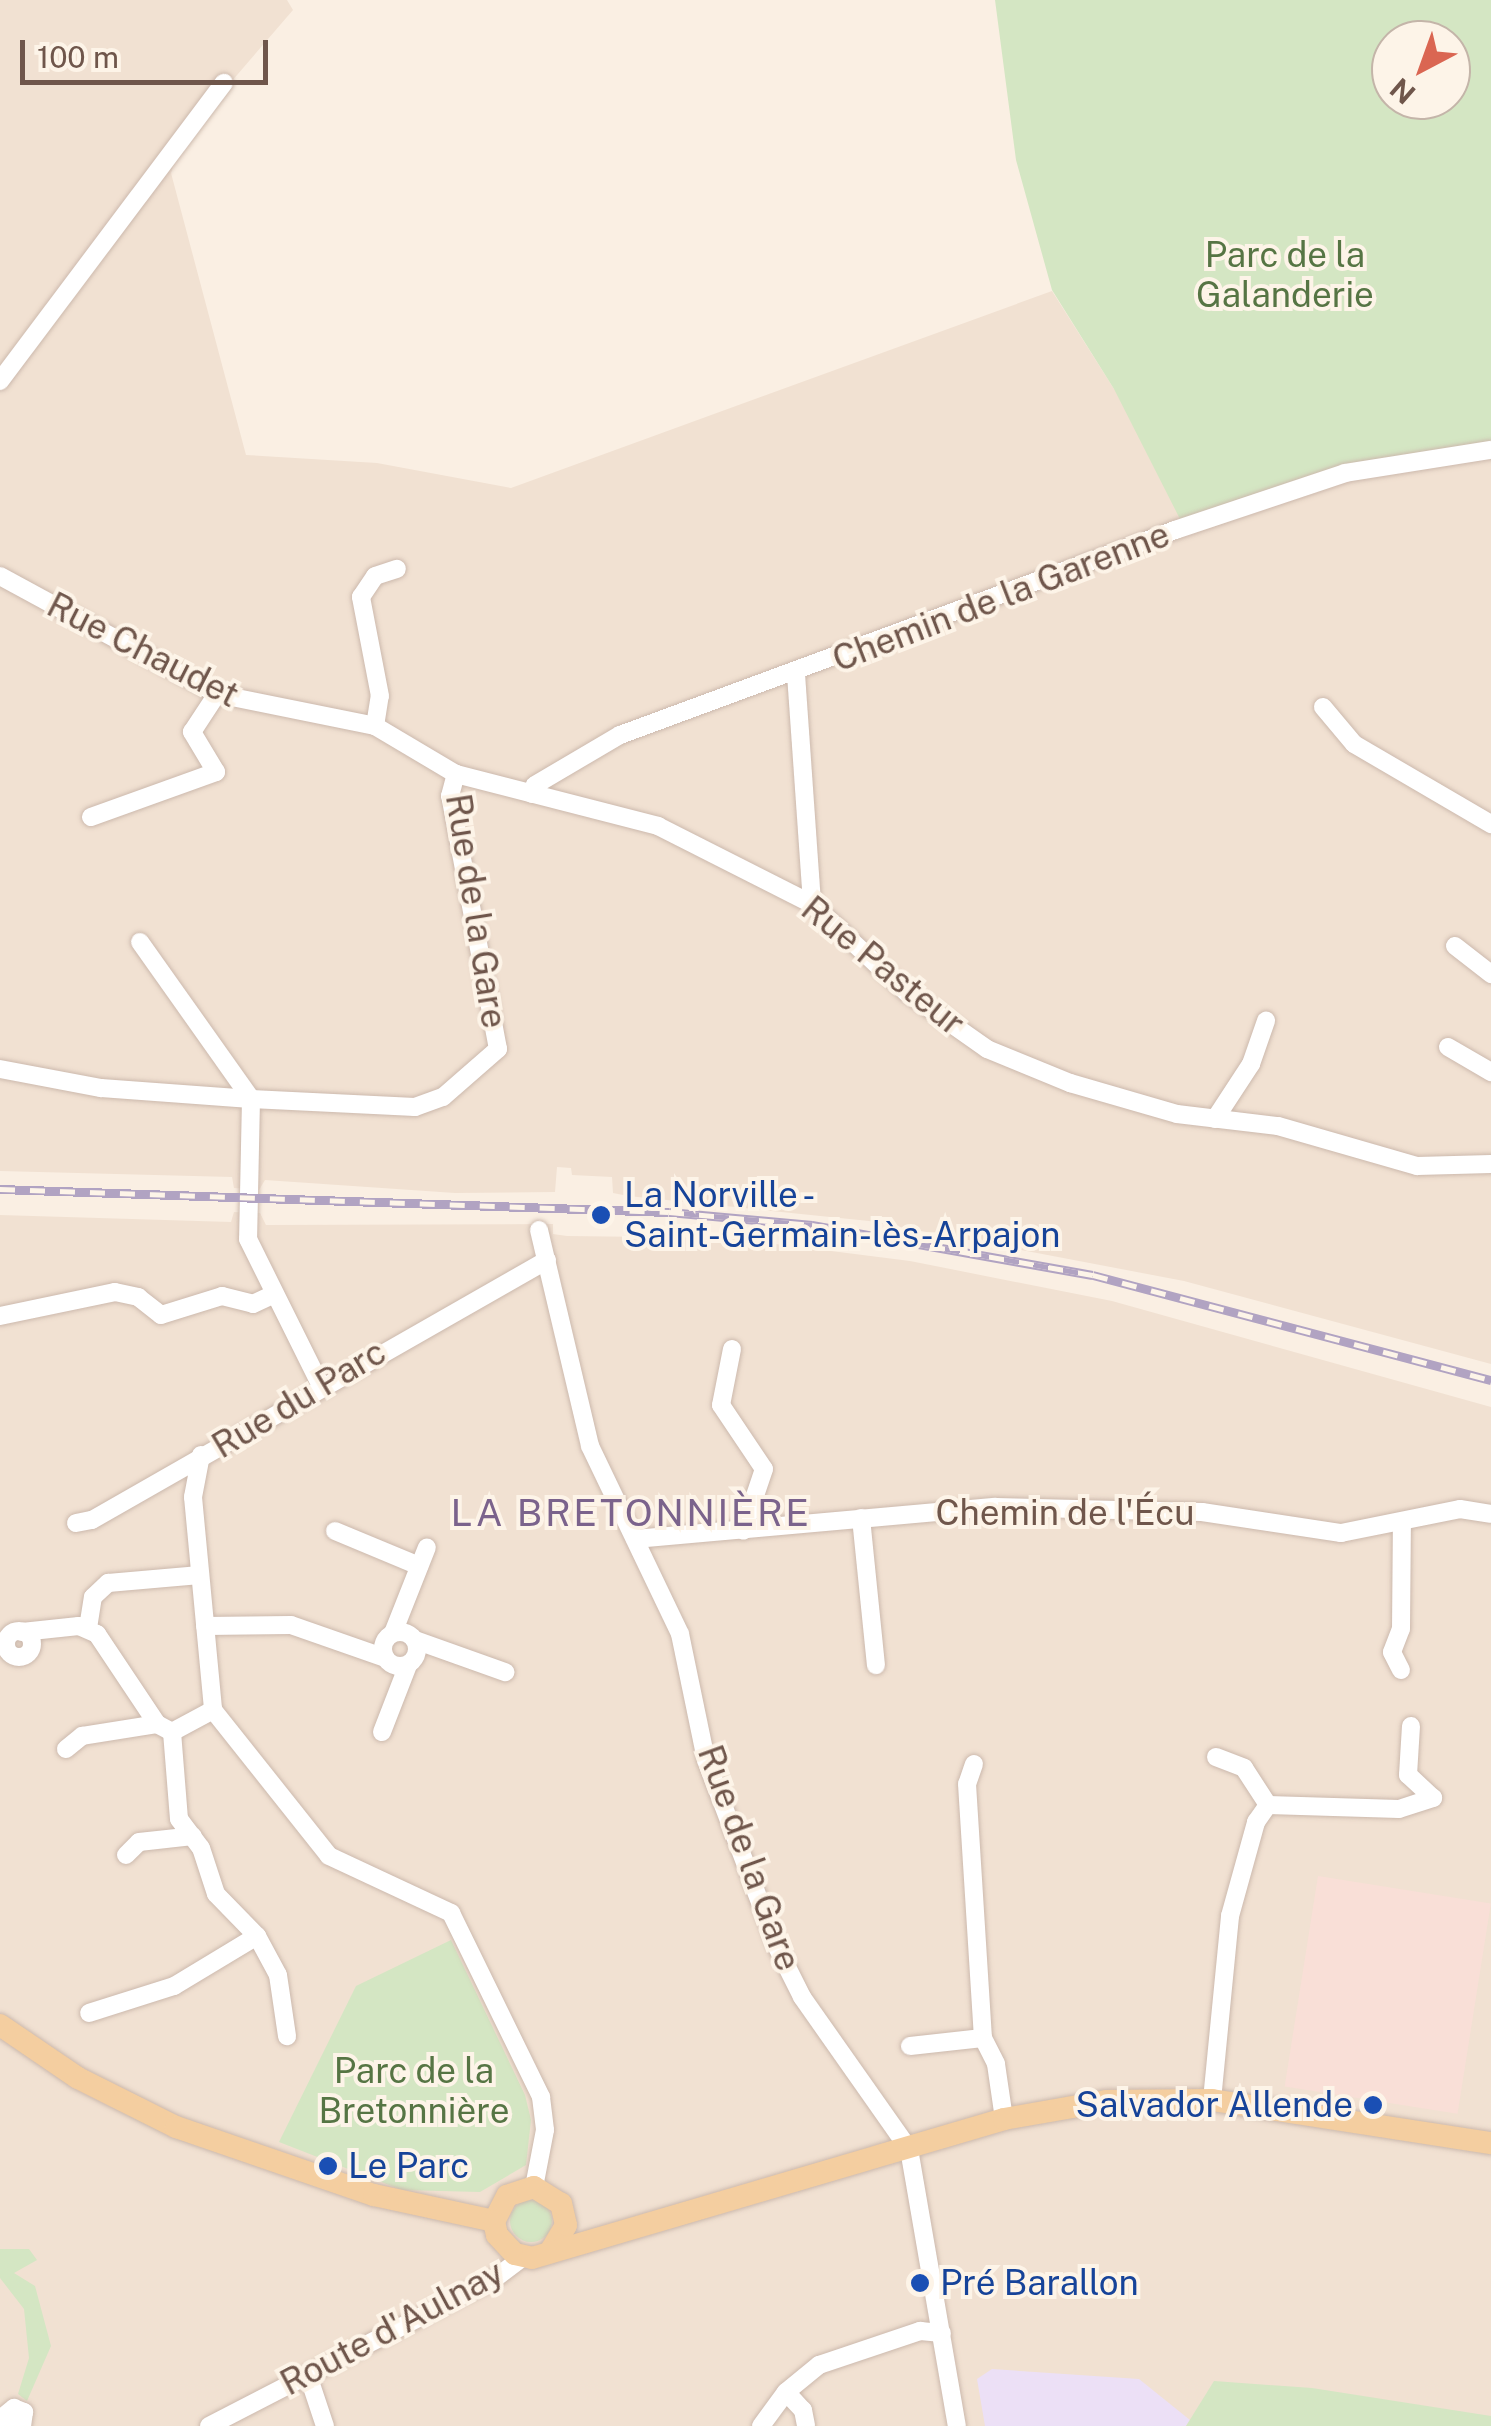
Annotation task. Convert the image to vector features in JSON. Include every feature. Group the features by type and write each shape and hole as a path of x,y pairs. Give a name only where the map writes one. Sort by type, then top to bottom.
{"main road":[{"path":"0,2025 78,2078 176,2127 374,2195 444,2206 498,2232 522,2257 1004,2119 1107,2101 1212,2100 1491,2143"},
{"path":"444,2206 507,2196 534,2187 554,2195 565,2214 564,2236 550,2252"},
{"path":"498,2232 507,2196"},
{"path":"565,2214 618,2230"}],"street":[{"path":"0,381 224,83"},
{"name":"Chemin de la Garenne","path":"532,794 535,785 620,734 796,674 1345,473 1491,450"},
{"path":"375,726 380,696 362,597 375,576 398,568"},
{"name":"Rue Chaudet","path":"0,576 216,694 375,726 456,774"},
{"path":"796,674 812,904"},
{"path":"91,817 216,772 192,732 216,694"},
{"path":"1323,707 1354,744 1491,824"},
{"name":"Rue Pasteur","path":"456,774 658,826 812,904 906,992 987,1049 1070,1083 1215,1118 1278,1126 1417,1166 1491,1164"},
{"name":"Rue de la Gare","path":"252,1099 426,1106 498,1049 450,796 456,774"},
{"path":"140,942 252,1099 248,1239 320,1384"},
{"path":"1455,946 1491,974"},
{"path":"1215,1118 1251,1064 1266,1021"},
{"path":"1448,1046 1491,1072"},
{"path":"0,1069 102,1088 252,1099"},
{"name":"Rue de la Gare","path":"539,1230 590,1446 680,1634 706,1760 778,1947 802,1997 909,2149"},
{"name":"Rue du Parc","path":"213,1710 193,1497 202,1455 320,1384 547,1260"},
{"path":"0,1316 116,1292 138,1296 161,1315 222,1296 254,1304 274,1294"},
{"path":"732,1349 721,1405 764,1469 743,1531"},
{"path":"76,1524 202,1455"},
{"name":"Chemin de l'Écu","path":"635,1539 861,1518 1062,1507 1202,1512 1341,1533 1460,1508 1491,1514"},
{"path":"861,1518 876,1665"},
{"path":"1401,1670 1392,1652 1401,1629 1402,1523"},
{"path":"335,1531 419,1566"},
{"path":"385,1658 383,1644 393,1633 427,1547"},
{"path":"200,1575 108,1584 94,1597 88,1628 164,1728 179,1818 192,1836 216,1894 257,1936 278,1975 287,2036"},
{"path":"205,1626 291,1625 408,1665"},
{"path":"9,1634 88,1628"},
{"path":"393,1633 504,1672"},
{"path":"382,1732 408,1665 416,1656 415,1640"},
{"path":"66,1749 82,1736 164,1728 213,1710 329,1856 451,1914 541,2097 546,2130 534,2187"},
{"path":"1268,1805 1399,1808 1432,1798 1408,1775 1411,1726"},
{"path":"1216,1757 1244,1768 1268,1805"},
{"path":"974,1764 968,1784 982,2038 996,2064 1004,2119"},
{"path":"1212,2100 1230,1916 1256,1822 1268,1805"},
{"path":"126,1855 139,1842 192,1836"},
{"path":"89,2012 174,1986 257,1936"},
{"path":"910,2046 982,2038"},
{"path":"909,2149 957,2426"},
{"path":"476,2289 498,2232"},
{"name":"Route d'Aulnay","path":"208,2426 476,2289 522,2257"},
{"path":"761,2426 786,2392 835,2358 920,2331 942,2333"},
{"path":"308,2375 325,2426"},
{"path":"786,2392 803,2410 806,2426"},
{"path":"7,2426 4,2416 14,2408 24,2412 22,2426"}],"shaded area":[{"path":"0,0 287,0 293,10 182,139 171,173 246,455 377,463 511,488 1052,291 1114,389 1344,472 1491,449 1491,1364 1184,1281 869,1221 628,1196 613,1193 612,1177 572,1175 571,1168 557,1167 555,1192 455,1193 265,1180 259,1190 234,1188 232,1177 0,1171"},
{"path":"234,1212 260,1213 266,1225 553,1224 553,1234 567,1236 729,1238 910,1261 1112,1301 1491,1407 1491,2426 0,2426 0,1215 231,1222"},
{"path":"1318,1876 1491,1903 1458,2114 1285,2086"},
{"path":"992,2369 1139,2379 1190,2420 1186,2426 985,2426 977,2379"}],"green space":[{"name":"Parc de la Galanderie","path":"995,0 1491,0 1491,449 1411,457 1182,523 1114,389 1052,290 1016,160"},
{"name":"Parc de la Bretonnière","path":"451,1940 525,2095 531,2120 526,2165 480,2192 402,2190 279,2142 356,1986"},
{"path":"531,2200 546,2206 552,2221 546,2236 531,2242 516,2236 510,2221 516,2206"},
{"path":"0,2249 29,2249 37,2260 14,2273 35,2286 51,2346 27,2401 18,2394 29,2358 24,2309 0,2278"},
{"path":"1214,2381 1312,2388 1491,2416 1491,2426 1186,2426"}],"railway":[{"path":"0,1189 669,1212 812,1225 1093,1275 1491,1380"}],"place":[{"name":"La Norville - Saint-Germain-lès-Arpajon","path":"601,1215"},
{"name":"Salvador Allende","path":"1373,2105"},
{"name":"Le Parc","path":"328,2166"},
{"name":"Pré Barallon","path":"920,2283"}],"district":[{"name":"LA BRETONNIÈRE","path":"631,1513"}]}
